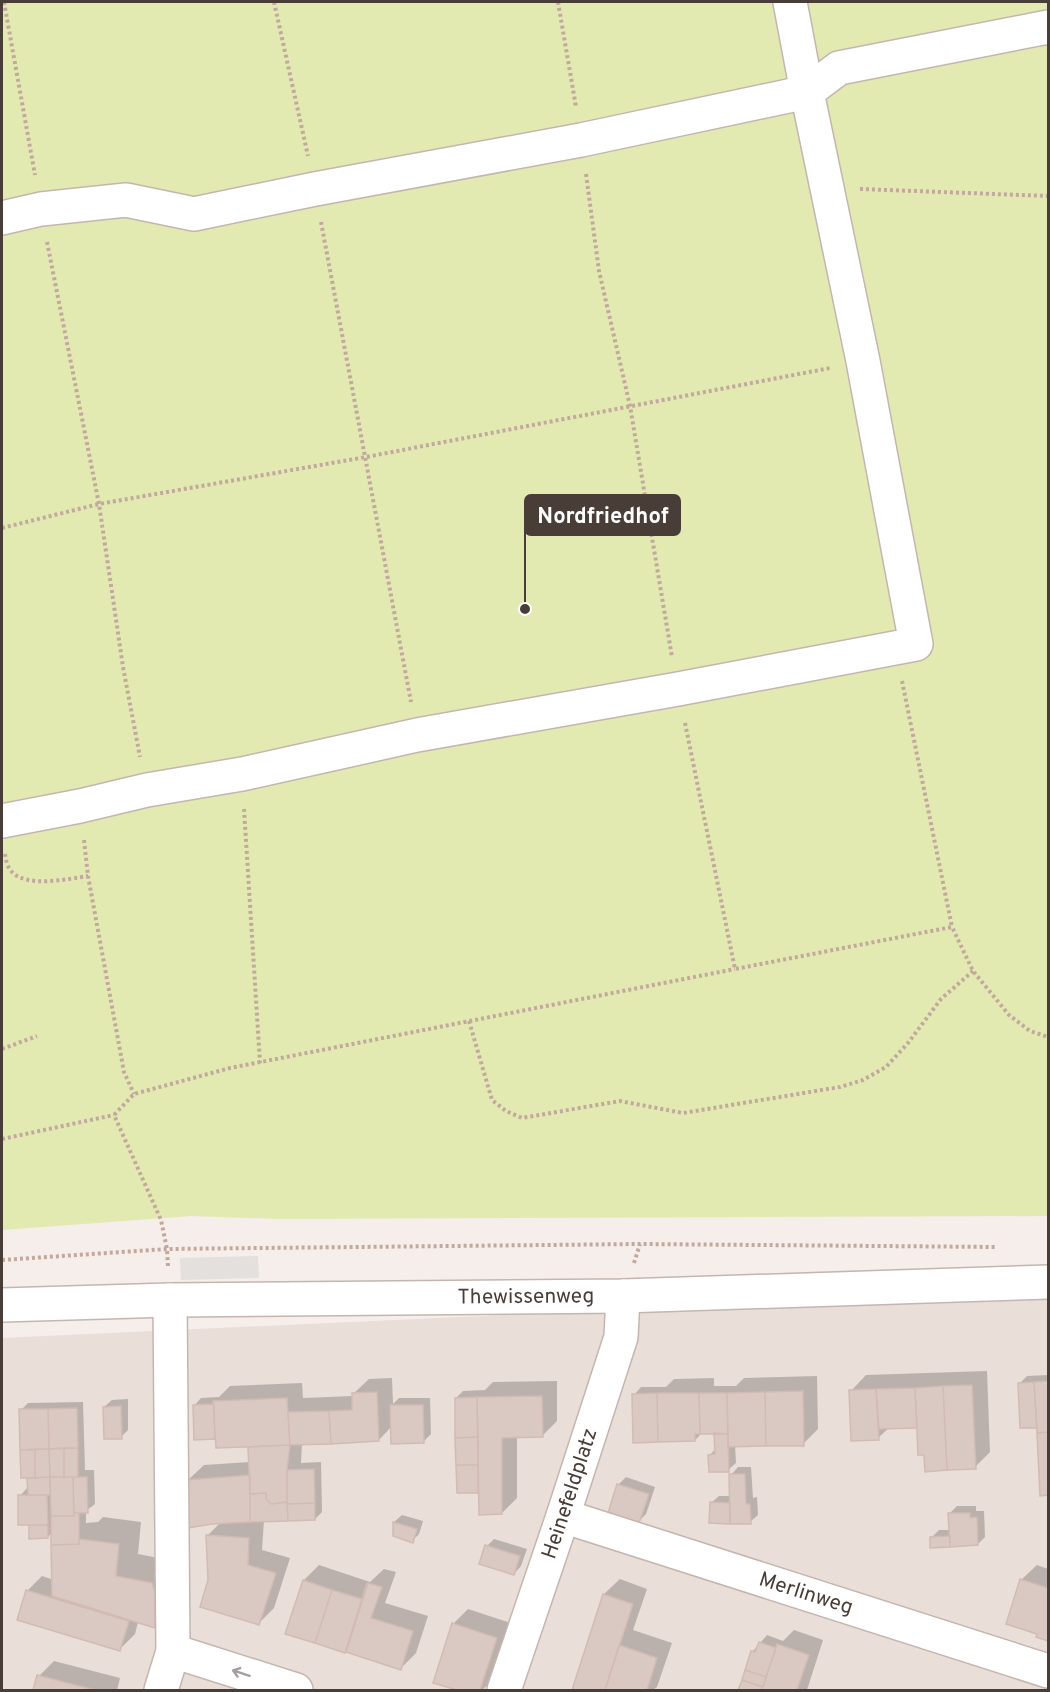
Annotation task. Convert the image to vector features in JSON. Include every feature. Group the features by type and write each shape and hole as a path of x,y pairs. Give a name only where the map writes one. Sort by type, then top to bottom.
{"street":[{"path":"3,836 80,806 147,790 242,774 417,735 916,644 863,361 790,2"},
{"path":"2,218 41,209 126,200 194,214 315,189 581,140 807,92 839,68 1048,27"},
{"name":"Thewissenweg","path":"2,1305 170,1300 623,1296 1048,1282"},
{"name":"Heinefeldplatz","path":"504,1690 621,1337 623,1296"},
{"path":"161,1690 173,1651 170,1300"},
{"name":"Merlinweg","path":"563,1516 1048,1671"},
{"path":"173,1651 296,1690"}],"path":[{"path":"4,2 41,209 99,504 123,667 147,790"},
{"path":"274,2 315,189 417,735"},
{"path":"558,2 581,140"},
{"path":"828,188 1048,196"},
{"path":"2,528 99,504 366,457 863,361"},
{"path":"916,644 901,677 952,927"},
{"path":"242,774 260,1062"},
{"path":"80,806 88,876 124,1072 134,1094"},
{"path":"3,836 8,865 12,873 24,879 39,881 88,876"},
{"path":"2,1139 114,1115 134,1094 230,1068 735,969"},
{"path":"469,1021 492,1100 506,1112 522,1118 620,1101 683,1113 840,1087 863,1080 886,1067 908,1043 941,999 974,971"},
{"path":"2,1049 37,1036"},
{"path":"114,1115 160,1220 168,1250"},
{"path":"2,1260 168,1250 640,1244 1002,1247"}],"shaded area":[{"path":"258,1256 259,1278 181,1280 180,1258"},
{"path":"1048,1292 1048,1690 2,1690 2,1338"}],"green space":[{"path":"2,2 1048,2 1048,1216 280,1219 191,1216 2,1230"}],"building":[{"path":"1048,1381 1048,1432 1037,1433 1034,1382"},
{"path":"1034,1382 1037,1428 1020,1428 1018,1383"},
{"path":"972,1385 976,1469 947,1470 943,1386"},
{"path":"943,1386 947,1470 925,1472 924,1455 918,1455 915,1388"},
{"path":"915,1388 917,1428 879,1429 876,1389"},
{"path":"876,1389 879,1440 851,1441 849,1390"},
{"path":"803,1391 804,1446 766,1446 765,1392"},
{"path":"377,1392 379,1441 331,1444 329,1411 352,1410 352,1393"},
{"path":"765,1392 766,1446 728,1447 727,1393"},
{"path":"657,1393 658,1442 633,1443 632,1394"},
{"path":"657,1393 699,1393 700,1434 695,1434 695,1441 658,1442"},
{"path":"699,1393 727,1393 728,1434 700,1434"},
{"path":"542,1396 543,1437 502,1438 502,1514 479,1515 477,1397"},
{"path":"477,1397 478,1437 455,1438 455,1398"},
{"path":"287,1398 290,1445 216,1448 213,1401"},
{"path":"214,1404 215,1439 194,1440 193,1405"},
{"path":"390,1405 423,1405 424,1443 391,1444"},
{"path":"121,1406 122,1439 104,1439 103,1407"},
{"path":"77,1408 78,1448 49,1449 48,1409"},
{"path":"19,1409 48,1409 49,1449 20,1450"},
{"path":"329,1411 331,1444 290,1445 288,1412"},
{"path":"1048,1432 1048,1495 1040,1496 1037,1433"},
{"path":"714,1433 728,1434 729,1472 709,1472 708,1455 715,1454"},
{"path":"478,1437 478,1465 456,1465 455,1438"},
{"path":"290,1445 287,1502 271,1504 266,1499 266,1493 250,1494 248,1447"},
{"path":"64,1448 64,1477 50,1477 49,1449"},
{"path":"64,1448 78,1448 78,1477 64,1477"},
{"path":"35,1449 49,1449 50,1477 35,1478"},
{"path":"35,1449 35,1478 21,1478 20,1450"},
{"path":"456,1465 478,1465 478,1493 457,1493"},
{"path":"314,1469 315,1503 287,1504 287,1470"},
{"path":"729,1474 745,1474 746,1504 750,1504 751,1524 730,1524"},
{"path":"250,1475 250,1522 187,1528 187,1480"},
{"path":"50,1477 73,1477 74,1516 51,1516"},
{"path":"50,1477 50,1495 28,1495 27,1478"},
{"path":"73,1477 87,1477 88,1513 74,1513"},
{"path":"617,1484 649,1494 639,1523 608,1513"},
{"path":"266,1493 266,1499 271,1504 287,1502 288,1521 250,1522 250,1494"},
{"path":"18,1495 47,1495 48,1525 18,1525"},
{"path":"710,1502 730,1503 730,1524 709,1523"},
{"path":"315,1503 315,1520 288,1521 287,1504"},
{"path":"74,1513 79,1513 79,1544 51,1545 51,1516 74,1516"},
{"path":"948,1513 970,1513 970,1518 977,1517 978,1545 950,1547"},
{"path":"393,1522 417,1529 413,1543 393,1536"},
{"path":"29,1525 48,1525 48,1538 29,1539"},
{"path":"206,1535 249,1538 248,1565 276,1573 259,1625 200,1607 208,1580"},
{"path":"950,1536 950,1547 930,1548 930,1537"},
{"path":"79,1539 119,1544 116,1576 152,1583 155,1593 155,1628 52,1596 51,1545 79,1544"},
{"path":"485,1545 520,1556 514,1575 479,1564"},
{"path":"1020,1579 1048,1588 1048,1641 1036,1637 1037,1634 1006,1624"},
{"path":"303,1580 332,1590 315,1643 285,1634"},
{"path":"368,1583 382,1587 371,1618 413,1631 401,1670 346,1652"},
{"path":"26,1590 129,1621 120,1651 17,1620"},
{"path":"332,1590 362,1599 345,1653 315,1643"},
{"path":"603,1594 633,1604 605,1690 572,1690"},
{"path":"452,1623 497,1638 480,1690 457,1690 433,1683"},
{"path":"759,1642 776,1648 766,1677 745,1670 751,1651 755,1652"},
{"path":"777,1644 809,1655 797,1690 762,1690"},
{"path":"619,1645 657,1658 647,1690 605,1690"},
{"path":"745,1670 766,1677 763,1687 742,1680"},
{"path":"37,1675 79,1686 96,1690 33,1690"},
{"path":"742,1680 763,1687 762,1690 738,1690"}],"place":[{"name":"Nordfriedhof","path":"525,609"}]}
